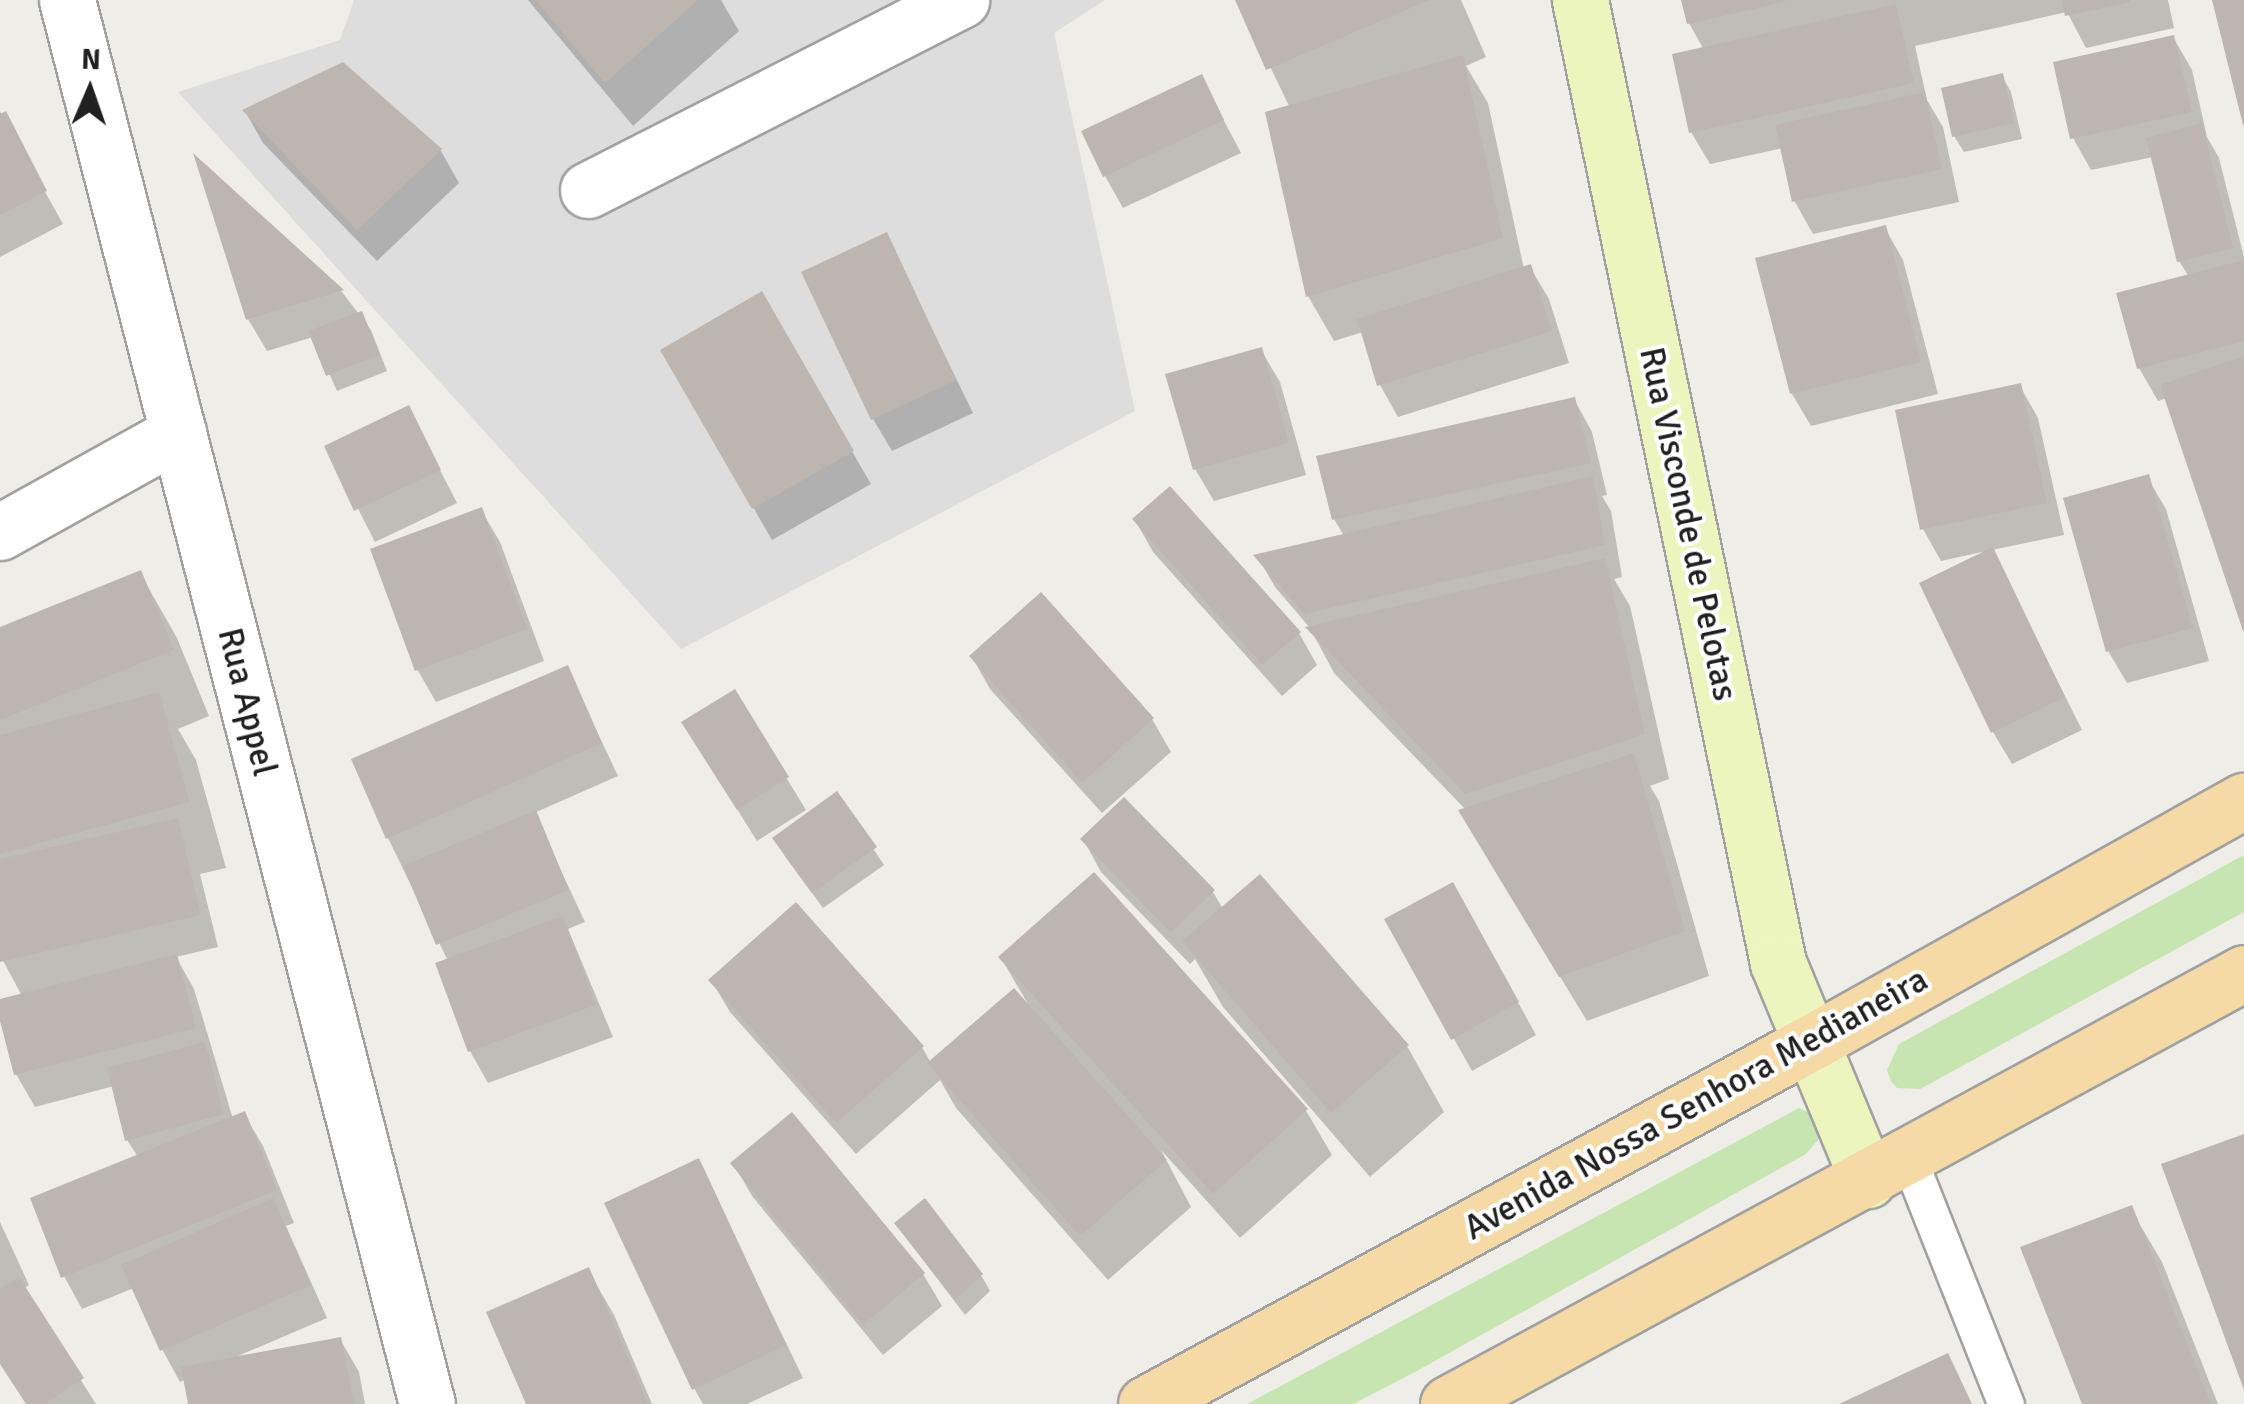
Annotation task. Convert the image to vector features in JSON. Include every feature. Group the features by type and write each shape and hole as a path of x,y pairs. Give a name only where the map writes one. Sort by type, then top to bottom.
{"main road":[{"name":"Avenida Nossa Senhora Medianeira","path":"1146,1404 1812,1042 2244,801"},
{"path":"1448,1404 2244,972"}],"street":[{"name":"Rua Appel","path":"67,0 427,1404"},
{"path":"588,190 961,0"},
{"name":"Rua Visconde de Pelotas","path":"1580,0 1778,963 1812,1042 1888,1168"},
{"path":"0,532 178,433"}],"lane":[{"path":"1888,1168 2006,1404"}],"shaded area":[{"path":"354,0 1105,0 1054,33 1135,411 681,649 178,92 340,40"}],"green space":[{"path":"2244,855 2244,912 1920,1089 1897,1088 1891,1081 1887,1070 1899,1044"},
{"path":"1799,1108 1812,1114 1819,1128 1818,1140 1806,1154 1415,1372 1353,1404 1247,1404"}],"building":[{"path":"536,0 698,0 605,83"},
{"path":"1235,0 1430,0 1266,70"},
{"path":"1681,0 1785,0 1785,2 1687,24"},
{"path":"2062,0 2130,0 2130,2 2065,16"},
{"path":"2212,0 2244,0 2244,125 2243,125"},
{"path":"1896,4 1914,83 1689,133 1672,54"},
{"path":"2174,35 2192,112 2070,139 2053,62"},
{"path":"1463,55 1503,238 1306,297 1265,112"},
{"path":"343,62 442,149 357,230 242,110"},
{"path":"2003,73 2014,123 1952,137 1941,88"},
{"path":"1202,74 1224,120 1103,177 1081,131"},
{"path":"1925,92 1942,169 1792,202 1775,125"},
{"path":"6,111 47,191 0,215 0,114"},
{"path":"2202,123 2233,248 2177,262 2146,138"},
{"path":"193,153 344,290 246,320"},
{"path":"1886,225 1921,362 1790,394 1755,258"},
{"path":"887,232 956,380 871,420 801,272"},
{"path":"2244,260 2244,341 2137,369 2116,293"},
{"path":"1531,264 1552,331 1377,386 1357,319"},
{"path":"762,291 854,451 752,509 660,350"},
{"path":"362,311 380,355 326,376 308,331"},
{"path":"1262,347 1289,443 1193,470 1165,374"},
{"path":"2244,356 2244,631 2243,631 2160,385"},
{"path":"2021,383 2047,503 1920,530 1895,410"},
{"path":"1575,397 1591,463 1332,520 1316,456"},
{"path":"409,405 441,470 354,511 324,446"},
{"path":"2149,474 2193,628 2106,652 2063,498"},
{"path":"1593,476 1605,545 1304,614 1253,555"},
{"path":"1170,486 1301,632 1262,665 1132,519"},
{"path":"482,507 527,629 415,671 370,549"},
{"path":"1993,547 2065,697 1991,733 1919,583"},
{"path":"1605,558 1645,734 1465,794 1305,627"},
{"path":"141,570 174,650 0,720 0,627"},
{"path":"1041,592 1154,718 1082,783 969,656"},
{"path":"568,665 602,743 386,839 351,759"},
{"path":"735,689 789,777 737,810 681,722"},
{"path":"159,692 190,802 0,854 0,735"},
{"path":"1634,753 1685,931 1559,977 1458,810"},
{"path":"837,791 877,847 812,893 772,838"},
{"path":"1124,797 1215,890 1171,933 1080,839"},
{"path":"536,810 569,890 436,945 403,866"},
{"path":"178,818 201,915 0,962 0,859"},
{"path":"1094,872 1308,1109 1213,1194 998,957"},
{"path":"1260,874 1409,1045 1331,1113 1182,941"},
{"path":"1453,882 1519,1002 1451,1040 1384,919"},
{"path":"796,902 924,1046 836,1123 708,980"},
{"path":"563,916 596,1005 468,1052 435,963"},
{"path":"177,954 196,1028 14,1075 0,1021 0,999"},
{"path":"1014,988 1167,1160 1080,1236 927,1063"},
{"path":"205,1042 224,1114 125,1141 107,1068"},
{"path":"245,1111 277,1190 61,1278 30,1198"},
{"path":"792,1112 925,1273 863,1325 730,1163"},
{"path":"2244,1134 2244,1390 2161,1164"},
{"path":"699,1158 786,1345 692,1390 604,1203"},
{"path":"273,1198 311,1285 160,1351 121,1265"},
{"path":"925,1198 983,1274 955,1300 894,1223"},
{"path":"2132,1205 2211,1404 2082,1404 2020,1247"},
{"path":"589,1267 648,1404 526,1404 486,1312"},
{"path":"19,1277 84,1378 44,1404 26,1404 0,1364 0,1289"},
{"path":"341,1337 354,1404 188,1404 181,1367"},
{"path":"1948,1353 1972,1404 1839,1404"}]}
